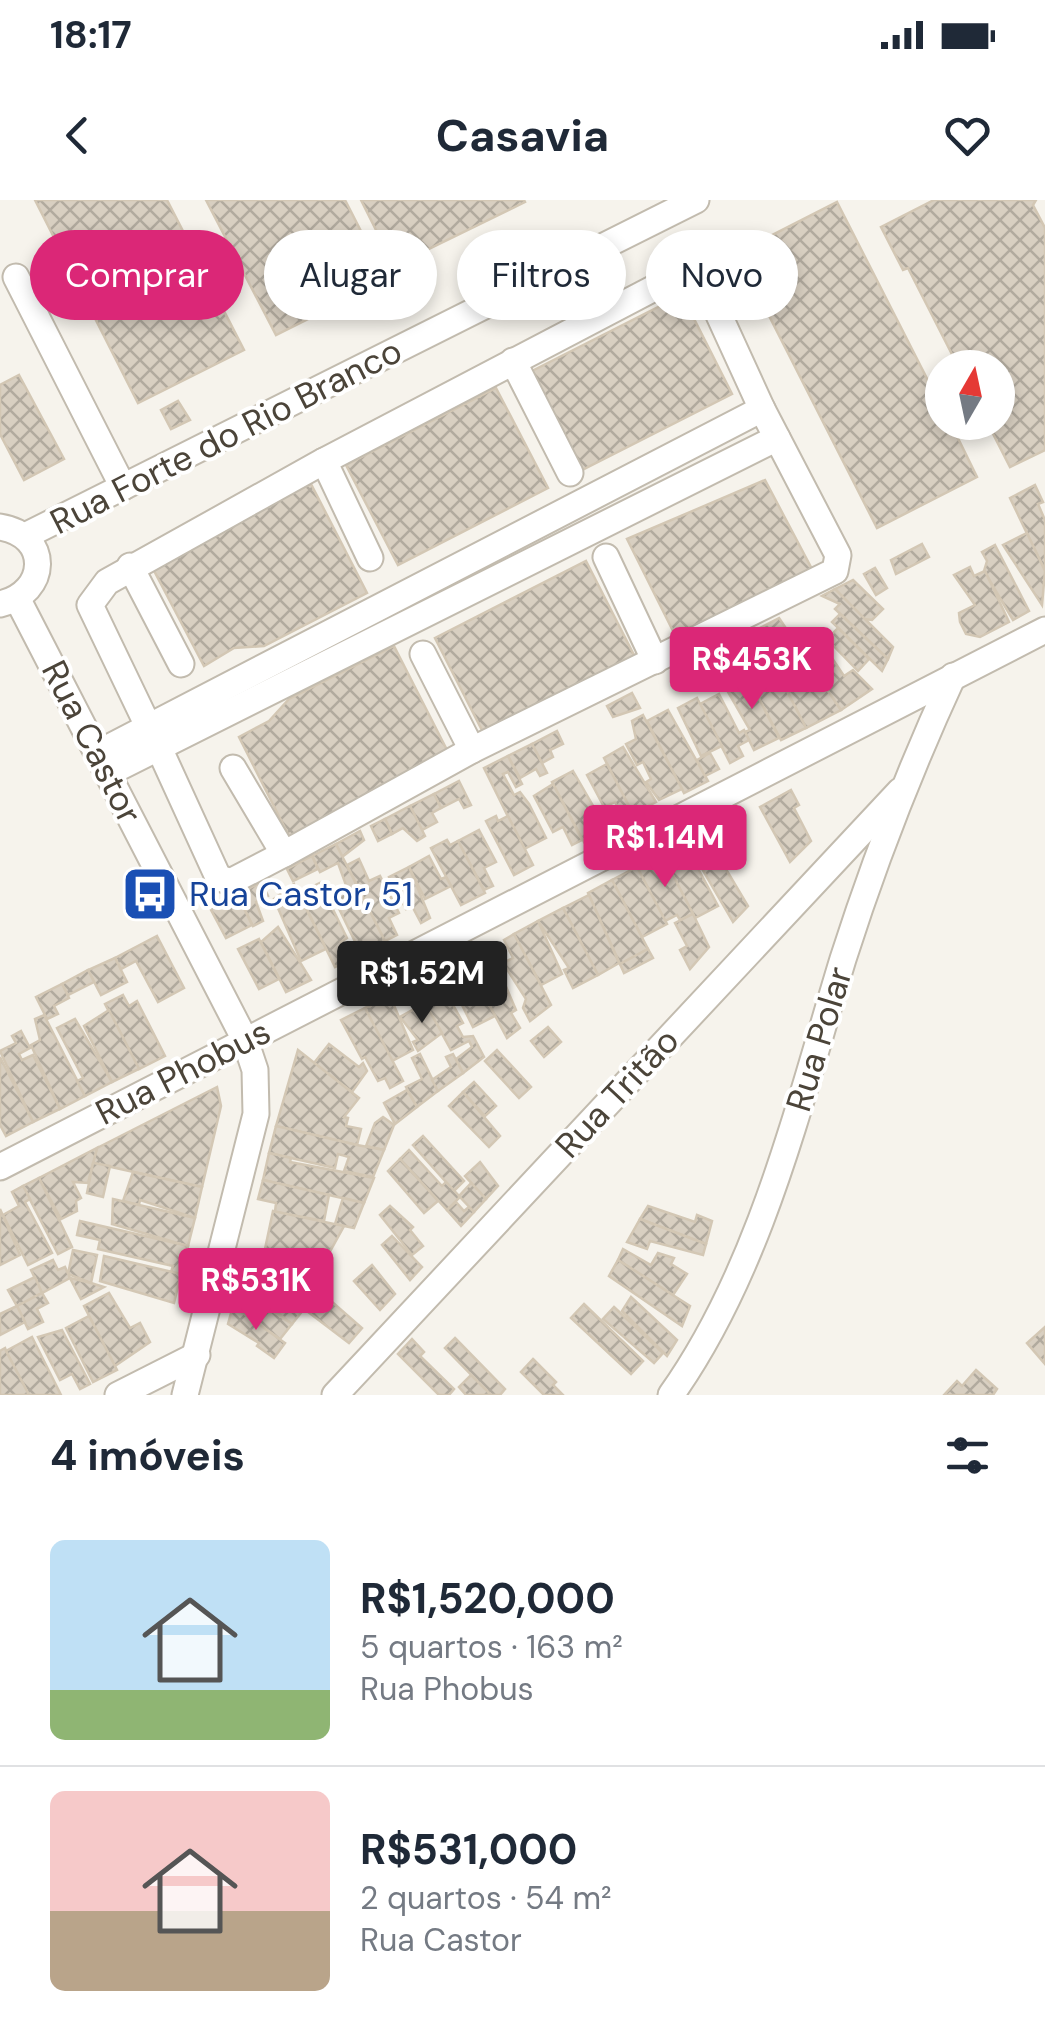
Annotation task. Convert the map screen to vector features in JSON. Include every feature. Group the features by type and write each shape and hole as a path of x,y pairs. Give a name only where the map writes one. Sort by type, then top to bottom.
{"street":[{"name":"Rua Forte do Rio Branco","path":"25,536 696,200"},
{"path":"691,272 702,278 762,409 838,554 835,570 472,750 230,882 218,877 90,605 93,596 130,566 513,361 691,272"},
{"path":"16,277 123,487"},
{"path":"513,361 570,473"},
{"path":"154,738 374,610 762,409"},
{"path":"103,763 387,633 778,438"},
{"path":"324,461 370,558"},
{"path":"590,498 604,525"},
{"path":"0,527 25,536 38,559 37,572 9,602"},
{"path":"606,557 655,661"},
{"path":"130,566 180,664"},
{"name":"Rua Castor","path":"9,602 103,763 245,1040 257,1080 256,1114 185,1395"},
{"path":"374,610 387,633"},
{"name":"Rua Phobus","path":"0,1167 1045,630"},
{"path":"423,654 472,750"},
{"name":"Rua Polar","path":"671,1395 700,1354 750,1246 900,791 953,676"},
{"path":"233,768 284,854"},
{"name":"Rua Tritão","path":"334,1395 900,791"},
{"path":"118,1395 196,1355"}],"building":[{"path":"35,200 167,200 182,230 50,230"},
{"path":"206,200 345,200 360,230 264,230 264,312 244,273 244,230 222,230"},
{"path":"361,200 525,202 468,230 457,230 457,235 437,245 437,230 376,230"},
{"path":"934,200 1036,200 1033,205 1045,228 1045,450 1010,467 996,440 1015,440 1015,350 950,350 908,268 903,270 881,227"},
{"path":"837,202 925,375 925,440 959,440 977,477 877,528 771,320 798,320 798,230 782,230"},
{"path":"646,313 646,320 695,320 732,394 582,470 532,371"},
{"path":"96,320 229,320 244,350 138,403"},
{"path":"268,320 306,320 276,335"},
{"path":"19,375 64,459 24,480 0,434 0,385"},
{"path":"496,388 548,488 398,565 346,465"},
{"path":"178,401 190,420 171,429 161,410"},
{"path":"765,480 813,571 680,645 627,539"},
{"path":"311,484 367,593 264,646 234,648 204,666 150,563"},
{"path":"1035,485 1043,502 1038,504 1045,520 1045,571 1010,498"},
{"path":"1027,533 1045,571 1042,605 1003,545"},
{"path":"922,544 929,557 896,574 891,560"},
{"path":"995,545 1029,611 1013,620 984,571 987,561 982,552"},
{"path":"586,561 637,661 486,738 435,638"},
{"path":"970,567 974,576 985,571 1009,622 980,637 966,634 960,622 959,613 975,605 954,575"},
{"path":"875,568 887,588 876,595 864,574"},
{"path":"853,580 883,609 872,620 864,619 835,589"},
{"path":"835,589 893,647 888,659 835,609 840,604 822,596"},
{"path":"840,614 888,659 882,671 832,622"},
{"path":"779,618 841,710 806,728 756,630"},
{"path":"838,628 869,659 858,671 827,639"},
{"path":"756,630 763,645 738,659 730,643"},
{"path":"805,632 810,639 816,634 844,676 853,670 872,689 841,710 793,639"},
{"path":"730,643 737,657 713,670 705,655"},
{"path":"394,646 450,756 290,838 239,737 269,721 289,699"},
{"path":"705,655 715,674 691,687 682,667"},
{"path":"775,668 806,728 781,740 750,681"},
{"path":"746,673 779,738 754,750 745,732 750,730 724,685"},
{"path":"632,693 640,708 613,717 607,706"},
{"path":"719,694 739,733 744,730 749,740 738,746 743,756 730,763 700,704"},
{"path":"697,698 722,746 701,756 678,708"},
{"path":"668,710 708,781 684,793 647,721"},
{"path":"643,715 682,789 659,800 646,782 651,779 643,762 637,765 626,744 636,739 632,721"},
{"path":"557,731 563,744 550,750 553,757 542,763 532,744"},
{"path":"532,744 547,773 540,776 536,769 520,778 508,756"},
{"path":"623,747 656,802 633,814 604,758"},
{"path":"710,753 719,769 705,776 697,760"},
{"path":"508,756 522,784 516,787 508,772 503,774 514,795 520,792 529,804 546,838 524,849 484,768"},
{"path":"607,764 633,814 624,819 615,802 604,807 587,775"},
{"path":"573,771 607,830 584,842 552,782"},
{"path":"459,781 471,805 464,808 459,799 441,808 434,794"},
{"path":"553,784 582,840 572,845 563,827 553,832 534,796"},
{"path":"791,790 799,805 794,808 811,841 790,862 760,807"},
{"path":"434,794 441,808 432,813 437,822 422,830 410,806"},
{"path":"410,806 425,836 417,841 403,828 392,834 385,819"},
{"path":"496,816 498,821 508,816 533,865 514,875 486,821"},
{"path":"385,819 392,834 378,841 371,826"},
{"path":"479,830 496,862 484,868 493,886 484,890 458,841"},
{"path":"360,831 364,840 342,857 336,844"},
{"path":"705,834 748,906 733,922 687,843"},
{"path":"447,840 450,845 458,841 485,893 461,905 431,848"},
{"path":"336,844 385,941 361,954 331,892 346,885 338,863 320,872 312,856"},
{"path":"685,844 718,906 695,918 663,856"},
{"path":"312,856 318,869 293,881 287,869"},
{"path":"429,856 441,879 446,877 451,886 425,899 409,867"},
{"path":"663,856 693,914 680,920 677,915 665,921 638,869"},
{"path":"359,859 369,881 380,876 399,913 389,918 397,935 385,941 347,865"},
{"path":"409,867 430,918 421,923 412,906 406,909 389,877"},
{"path":"637,867 667,924 642,937 612,880"},
{"path":"612,880 648,949 620,964 588,893"},
{"path":"262,882 268,896 256,902 263,921 253,926 237,894"},
{"path":"320,883 347,938 341,942 350,960 335,967 299,893"},
{"path":"294,884 326,949 301,961 274,899"},
{"path":"237,894 252,925 226,938 210,908"},
{"path":"589,895 619,963 598,975 563,908"},
{"path":"563,908 598,975 573,988 564,970 569,968 538,921"},
{"path":"693,914 709,947 690,969 680,950 687,946 675,923"},
{"path":"538,921 562,974 541,985 514,934"},
{"path":"278,927 311,980 286,992 261,942"},
{"path":"514,934 551,1005 530,1021 523,1008 526,999 503,963 513,958 504,940"},
{"path":"157,936 184,988 158,1002 136,961 121,969 115,958"},
{"path":"259,939 279,979 259,989 238,949"},
{"path":"489,947 516,1010 511,1013 520,1028 507,1038 465,959"},
{"path":"648,949 653,958 624,973 620,964"},
{"path":"115,958 127,982 101,995 88,970"},
{"path":"465,959 495,1016 473,1027 454,989 465,983 455,964"},
{"path":"88,970 94,982 68,995 62,984"},
{"path":"62,984 69,998 54,1006 58,1014 47,1019 36,997"},
{"path":"446,992 463,1023 457,1026 463,1037 473,1036 484,1057 463,1073 456,1059 472,1047 469,1041 451,1050 425,1003"},
{"path":"123,995 129,1006 137,1001 165,1056 139,1069 105,1004"},
{"path":"390,996 413,1050 392,1061 365,1008"},
{"path":"425,1003 442,1033 418,1051 413,1042 418,1040 400,1017"},
{"path":"365,1008 403,1081 390,1088 385,1078 378,1081 365,1057 362,1059 341,1020"},
{"path":"109,1010 139,1069 112,1082 84,1026"},
{"path":"44,1015 85,1096 60,1109 31,1045 40,1040 35,1019"},
{"path":"75,1019 112,1082 85,1096 77,1081 83,1078 57,1028"},
{"path":"548,1027 561,1042 544,1057 531,1041"},
{"path":"21,1031 30,1048 19,1054 22,1060 33,1055 60,1109 33,1122 0,1051 16,1043 12,1036"},
{"path":"329,1044 359,1067 363,1063 367,1071 352,1092 314,1063"},
{"path":"298,1050 359,1098 344,1117 348,1118 346,1126 361,1129 357,1145 276,1126"},
{"path":"497,1050 531,1087 519,1098 485,1061"},
{"path":"420,1054 438,1091 417,1107 406,1087 422,1079 412,1058"},
{"path":"453,1054 463,1073 438,1091 432,1080 451,1067 446,1057"},
{"path":"0,1057 33,1122 6,1136 0,1125"},
{"path":"474,1082 496,1106 485,1116 463,1092"},
{"path":"217,1087 221,1106 202,1187 93,1163 97,1148"},
{"path":"407,1090 417,1107 395,1124 384,1103"},
{"path":"463,1092 500,1136 489,1147 449,1106"},
{"path":"383,1117 394,1125 384,1150 366,1146 375,1123"},
{"path":"276,1126 384,1150 373,1177 344,1171 349,1157 338,1154 335,1168 269,1153"},
{"path":"423,1136 464,1181 454,1191 413,1145"},
{"path":"97,1148 88,1183 73,1182 81,1198 76,1201 77,1211 61,1219 39,1178"},
{"path":"409,1150 442,1186 446,1182 460,1197 447,1210 400,1159"},
{"path":"269,1153 291,1158 290,1162 374,1178 364,1203 263,1180"},
{"path":"400,1159 438,1201 424,1213 388,1171"},
{"path":"480,1162 498,1186 486,1199 465,1176"},
{"path":"93,1163 110,1166 103,1197 87,1193"},
{"path":"133,1172 202,1187 195,1218 140,1200 139,1205 123,1201"},
{"path":"39,1178 72,1247 58,1254 23,1186"},
{"path":"263,1180 329,1195 324,1221 275,1212 276,1203 258,1199"},
{"path":"471,1183 486,1199 474,1212 459,1196"},
{"path":"23,1186 30,1199 25,1202 52,1253 28,1265 3,1215 19,1206 12,1192"},
{"path":"343,1198 364,1203 354,1228 335,1224"},
{"path":"113,1199 195,1218 188,1246 112,1224"},
{"path":"456,1202 464,1211 469,1207 474,1212 461,1226 447,1210"},
{"path":"390,1206 413,1227 410,1230 423,1246 412,1255 380,1215"},
{"path":"648,1206 695,1222 697,1215 712,1221 706,1244 640,1219"},
{"path":"0,1209 20,1255 0,1265"},
{"path":"273,1211 344,1226 322,1266 265,1249"},
{"path":"640,1219 706,1244 703,1255 650,1241 647,1249 627,1242"},
{"path":"80,1221 188,1246 181,1274 171,1272 173,1266 98,1249 100,1240 77,1235"},
{"path":"392,1236 422,1267 410,1280 382,1245"},
{"path":"623,1249 651,1265 658,1253 674,1258 671,1264 687,1274 673,1295 618,1260"},
{"path":"73,1250 97,1255 91,1283 68,1274"},
{"path":"246,1250 315,1287 304,1309 285,1297 291,1290 283,1285 278,1292 242,1268"},
{"path":"104,1256 181,1274 174,1303 100,1281"},
{"path":"53,1260 58,1270 65,1267 70,1278 42,1293 31,1270"},
{"path":"618,1260 690,1306 682,1326 609,1276"},
{"path":"372,1265 395,1294 380,1310 354,1281"},
{"path":"242,1268 304,1309 292,1324 253,1293 250,1296 237,1288"},
{"path":"35,1277 42,1293 17,1306 8,1290"},
{"path":"70,1278 91,1283 104,1287 81,1299"},
{"path":"315,1287 362,1328 349,1343 304,1309"},
{"path":"237,1288 292,1324 280,1339 233,1306"},
{"path":"42,1293 48,1303 37,1309 43,1322 28,1329 17,1306"},
{"path":"109,1293 130,1328 140,1323 150,1342 115,1366 84,1306"},
{"path":"631,1297 677,1340 667,1356 622,1311"},
{"path":"584,1304 643,1361 631,1374 571,1318"},
{"path":"17,1306 25,1322 0,1335 0,1314"},
{"path":"233,1306 285,1343 274,1358 257,1346 259,1343 228,1324"},
{"path":"614,1307 663,1353 654,1363 603,1319"},
{"path":"89,1316 117,1370 93,1382 66,1328"},
{"path":"1045,1327 1045,1364 1027,1343"},
{"path":"62,1330 90,1384 80,1389 72,1374 60,1380 38,1337"},
{"path":"32,1337 61,1395 29,1395 6,1351"},
{"path":"455,1338 505,1389 500,1395 491,1395 445,1348"},
{"path":"412,1339 424,1352 420,1356 454,1389 449,1395 439,1395 398,1354"},
{"path":"5,1348 29,1395 0,1395 0,1351"},
{"path":"533,1359 563,1395 544,1395 521,1372"},
{"path":"976,1370 997,1389 993,1395 944,1395 957,1381 962,1386"},
{"path":"471,1375 491,1395 466,1395 459,1387"}],"place":[{"name":"Rua Castor, 51","path":"150,894"}]}
